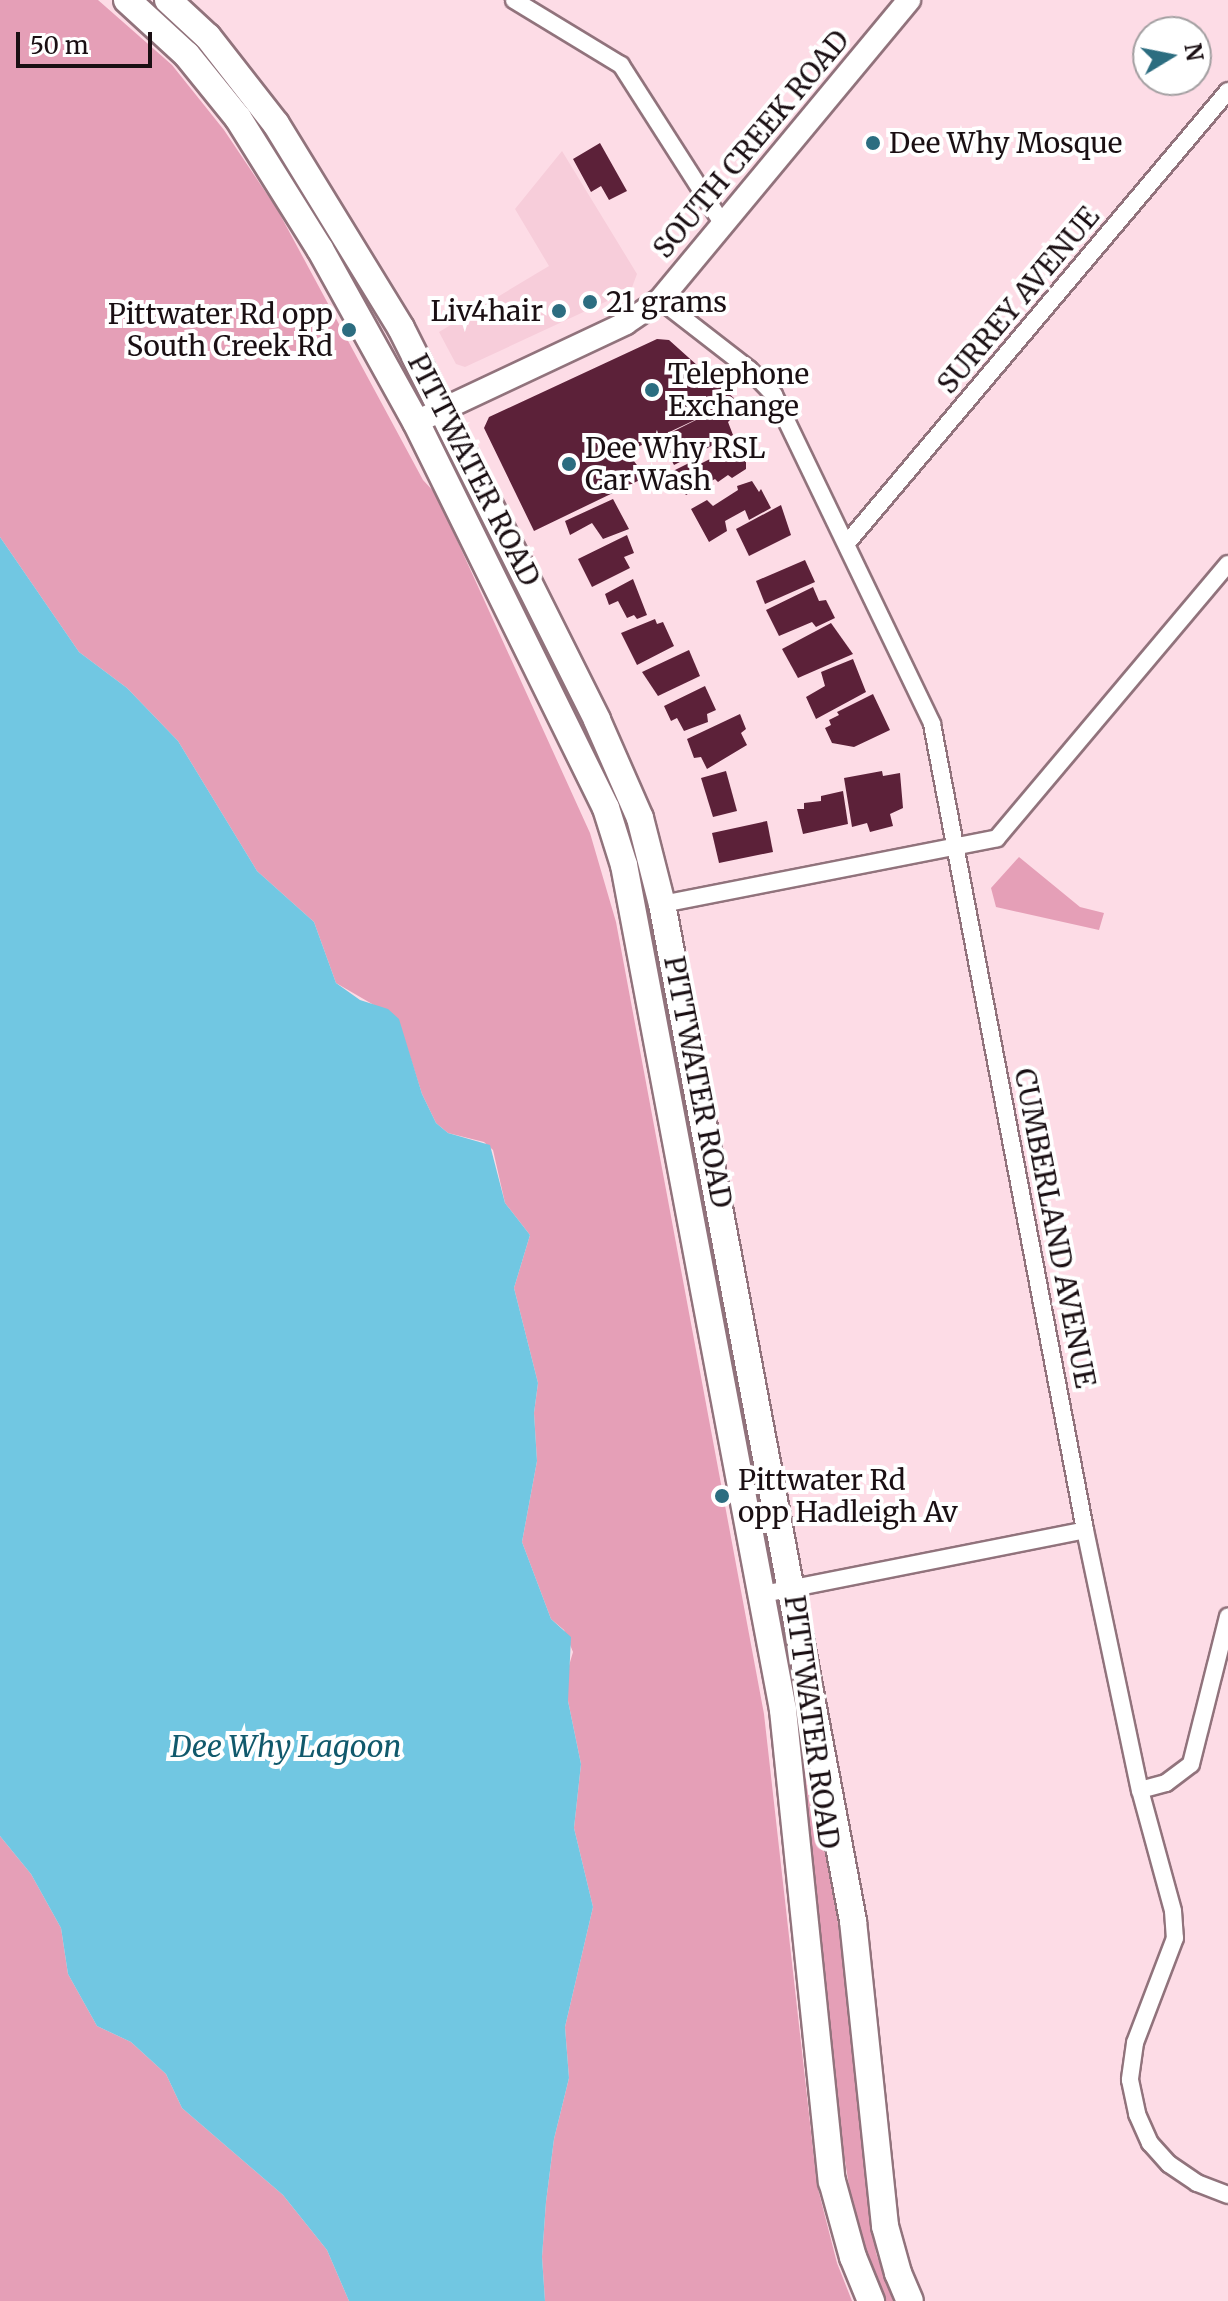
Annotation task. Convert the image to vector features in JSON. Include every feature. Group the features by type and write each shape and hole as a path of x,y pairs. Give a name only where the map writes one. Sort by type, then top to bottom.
{"highway":[{"name":"PITTWATER ROAD","path":"127,0 187,55 238,118 320,249 416,422 606,808 624,865 783,1710 832,2181 853,2257 871,2301"},
{"name":"PITTWATER ROAD","path":"168,0 208,37 276,124 401,328 445,408 625,782 649,847 853,1921 885,2226 898,2273 910,2301"}],"main road":[{"name":"SOUTH CREEK ROAD","path":"416,422 626,323 660,300 909,0"}],"street":[{"path":"527,3 621,65 724,226"},
{"name":"SURREY AVENUE","path":"847,543 1228,91"},
{"name":"CUMBERLAND AVENUE","path":"660,300 749,369 774,395 932,724 1085,1530 1140,1790 1173,1911 1175,1938 1135,2043 1130,2080 1137,2114 1150,2143 1169,2164 1197,2183 1228,2195"},
{"path":"662,904 958,849 997,838 1228,564"},
{"path":"763,1594 1085,1530"},
{"path":"1140,1790 1166,1783 1191,1764 1228,1617"}],"shaded area":[{"path":"0,0 98,0 172,65 224,130 277,209 423,480 436,494 590,833 616,922 764,1714 817,2185 837,2263 852,2301 545,2301 542,2257 546,2202 554,2139 569,2078 565,2027 593,1907 574,1828 581,1764 568,1701 568,1669 573,1652 564,1630 551,1619 522,1542 537,1461 534,1413 538,1383 514,1288 530,1235 505,1203 493,1150 484,1142 448,1133 436,1123 422,1094 398,1019 336,983 314,922 257,871 178,741 127,688 79,652 0,537"},
{"path":"562,151 637,274 631,290 465,367 456,364 439,332 549,266 515,209"},
{"path":"1019,857 1080,907 1104,913 1099,930 996,907 991,888"},
{"path":"792,1667 834,1889 876,2253 893,2301 886,2301 865,2254 850,2192 839,2123"},
{"path":"0,1836 31,1874 61,1928 68,1974 97,2026 131,2042 166,2074 182,2108 283,2195 327,2250 349,2301 0,2301"}],"water":[{"name":"Dee Why Lagoon","path":"0,537 79,652 127,688 178,741 257,871 314,922 336,983 360,1000 388,1009 399,1019 422,1094 436,1123 448,1133 490,1145 505,1203 530,1235 514,1288 538,1383 534,1413 537,1461 522,1542 551,1619 571,1637 568,1701 581,1764 574,1828 593,1907 565,2027 569,2078 554,2139 546,2202 542,2257 545,2301 349,2301 327,2250 283,2195 182,2108 166,2074 131,2042 97,2026 68,1974 61,1928 31,1874 0,1836"}],"building":[{"path":"600,143 627,191 609,200 601,186 591,192 573,159"},
{"path":"657,339 669,340 736,400 724,406 731,419 728,422 733,435 674,465 660,438 716,410 627,452 646,477 534,531 484,428 489,417"},
{"path":"737,437 746,455 746,469 732,478 728,475 718,482 715,479 686,495 680,487 669,491 663,476 689,463 694,467 718,455 715,446"},
{"path":"752,481 759,492 761,489 771,508 749,520 745,510 725,521 727,531 709,542 691,509 707,500 713,506 738,490 737,486"},
{"path":"613,499 629,529 603,539 592,523 570,535 565,521"},
{"path":"781,505 791,535 749,556 736,529"},
{"path":"627,535 634,553 624,557 630,568 592,587 578,559"},
{"path":"805,560 815,582 765,604 756,581"},
{"path":"633,579 647,615 637,619 634,615 627,618 618,601 609,605 605,594"},
{"path":"813,587 819,601 826,600 835,618 816,627 812,622 779,636 766,610"},
{"path":"655,619 657,624 663,622 674,646 637,665 621,633"},
{"path":"831,623 853,654 798,678 782,649"},
{"path":"689,650 700,676 658,696 642,672"},
{"path":"853,659 866,692 816,719 806,697 825,686 821,672"},
{"path":"705,686 716,710 707,714 708,722 684,731 677,718 671,721 664,706"},
{"path":"873,694 890,730 854,747 832,743 825,728 831,725 829,720 839,715 837,712"},
{"path":"740,714 746,729 741,733 747,745 707,769 701,757 694,758 687,739"},
{"path":"726,771 737,811 713,817 701,778"},
{"path":"882,771 883,776 900,773 903,808 890,814 893,826 870,832 867,823 852,827 844,778"},
{"path":"843,791 848,824 803,834 797,809 804,809 804,803 821,801 821,796"},
{"path":"767,821 773,852 719,863 712,833"}],"place":[{"name":"Dee Why Mosque","path":"873,143"},
{"name":"21 grams","path":"590,302"},
{"name":"Liv4hair","path":"559,311"},
{"name":"Pittwater Rd opp South Creek Rd","path":"349,330"},
{"name":"Telephone Exchange","path":"652,390"},
{"name":"Dee Why RSL Car Wash","path":"569,464"},
{"name":"Pittwater Rd opp Hadleigh Av","path":"722,1496"}]}
